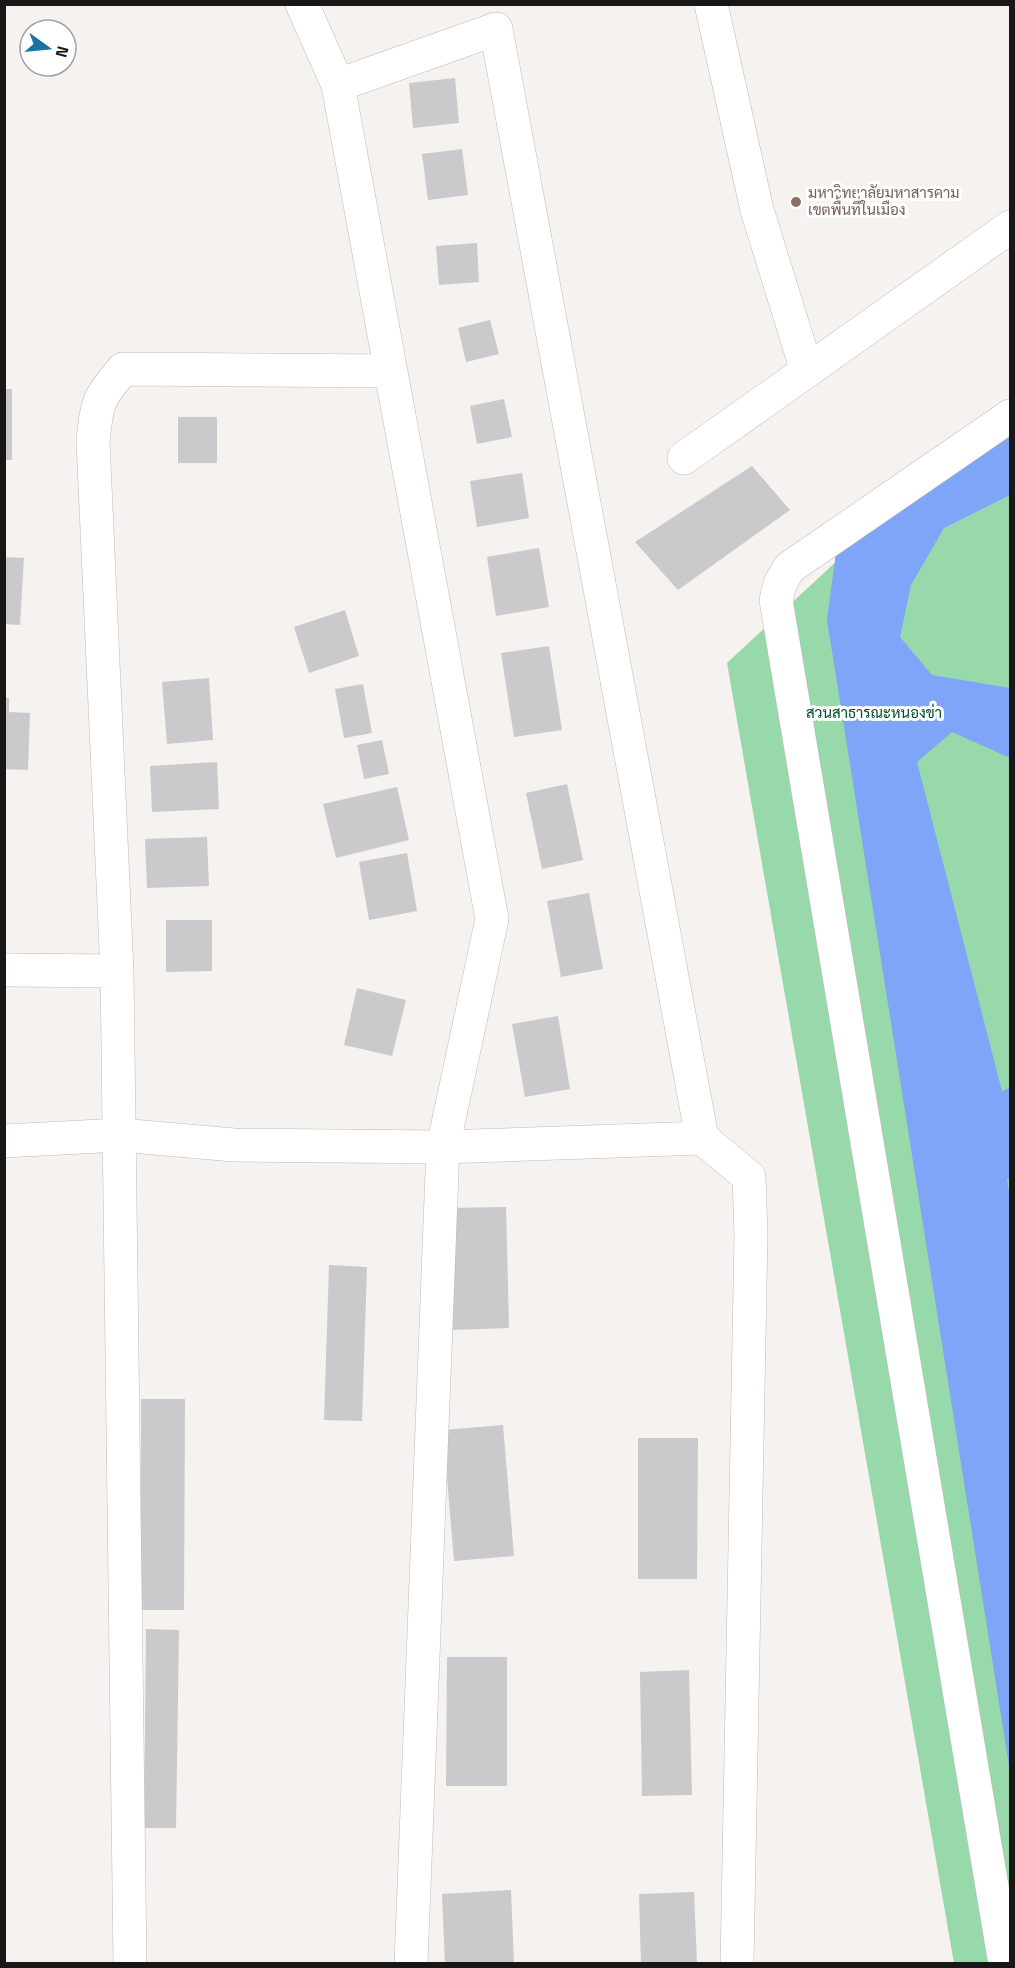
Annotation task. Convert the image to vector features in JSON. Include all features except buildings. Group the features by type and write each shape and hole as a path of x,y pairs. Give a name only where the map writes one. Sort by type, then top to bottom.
{"street":[{"path":"302,4 338,85 492,919 443,1147 411,1964"},
{"path":"711,4 757,210 807,371"},
{"path":"338,85 496,29 702,1138 749,1177 751,1246 737,1964"},
{"path":"684,458 1011,227"},
{"path":"130,1964 117,970 93,441 97,404 123,369 390,371"},
{"path":"1005,1964 776,600 780,584 789,568 1011,416"},
{"path":"4,970 117,970"},
{"path":"4,1141 120,1135 234,1145 443,1147 702,1138"}],"green space":[{"name":"สวนสาธารณะหนองข่า","path":"1010,400 1010,1963 954,1963 727,663"}],"water":[{"path":"1010,421 1010,495 944,528 911,585 900,637 932,675 1010,688 1010,758 952,732 917,762 1002,1091 1010,1088 1010,1178 1007,1179 1010,1199 1010,1772 827,620 837,545"}],"place":[{"name":"มหาวิทยาลัยมหาสารคาม เขตพื้นที่ในเมือง","path":"796,202"}]}
